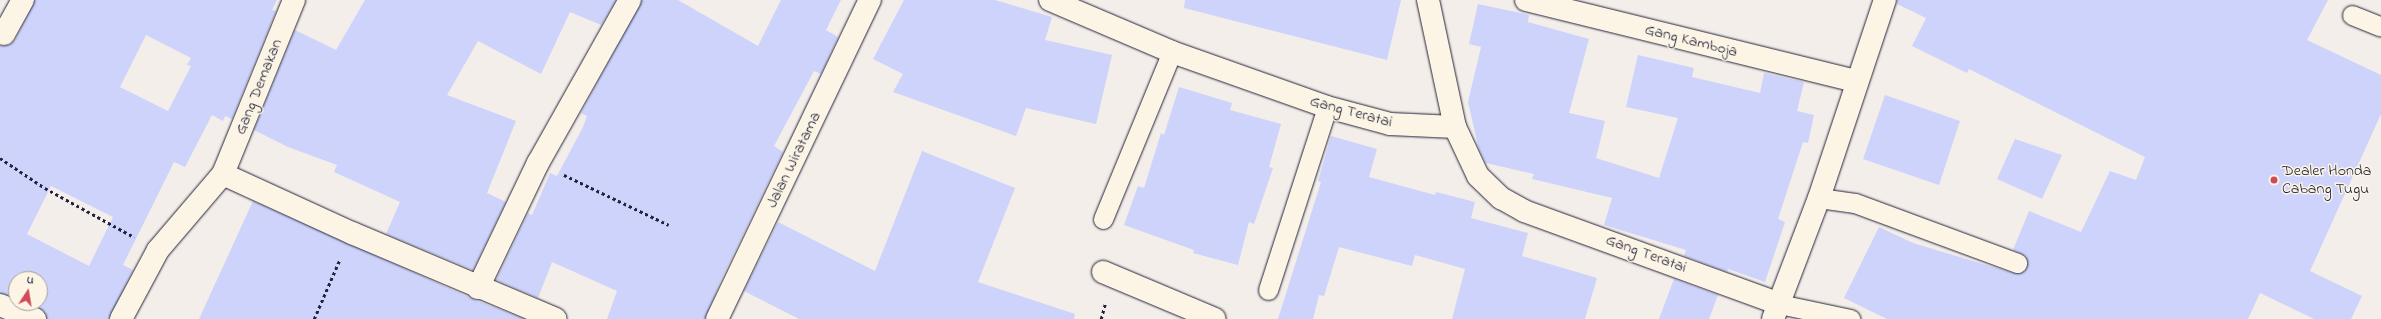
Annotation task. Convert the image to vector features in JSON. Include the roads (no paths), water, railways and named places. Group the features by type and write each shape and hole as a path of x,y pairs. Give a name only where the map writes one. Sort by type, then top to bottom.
{"street":[{"path":"4,34 23,0"},
{"name":"Gang Demakan","path":"121,319 158,250 223,174 294,0"},
{"path":"478,288 538,163 630,0"},
{"name":"Jalan Wiratama","path":"717,319 870,0"},
{"name":"Gang Teratai","path":"1050,0 1172,52 1326,107 1390,124 1454,127 1478,176 1501,198 1524,211 1776,311"},
{"path":"1428,0 1454,127"},
{"name":"Gang Kamboja","path":"1526,0 1857,81"},
{"path":"1776,311 1819,198 1885,0"},
{"path":"223,174 478,288 556,319"},
{"path":"1103,272 1215,319"},
{"path":"0,305 35,319"}],"lane":[{"path":"2352,15 2381,27"},
{"path":"1103,219 1172,52"},
{"path":"1268,290 1326,107"},
{"path":"1819,198 1855,203 2017,263"},
{"path":"1776,311 1850,319"}],"place":[{"name":"Dealer Honda Cabang Tugu","path":"2274,180"}]}
